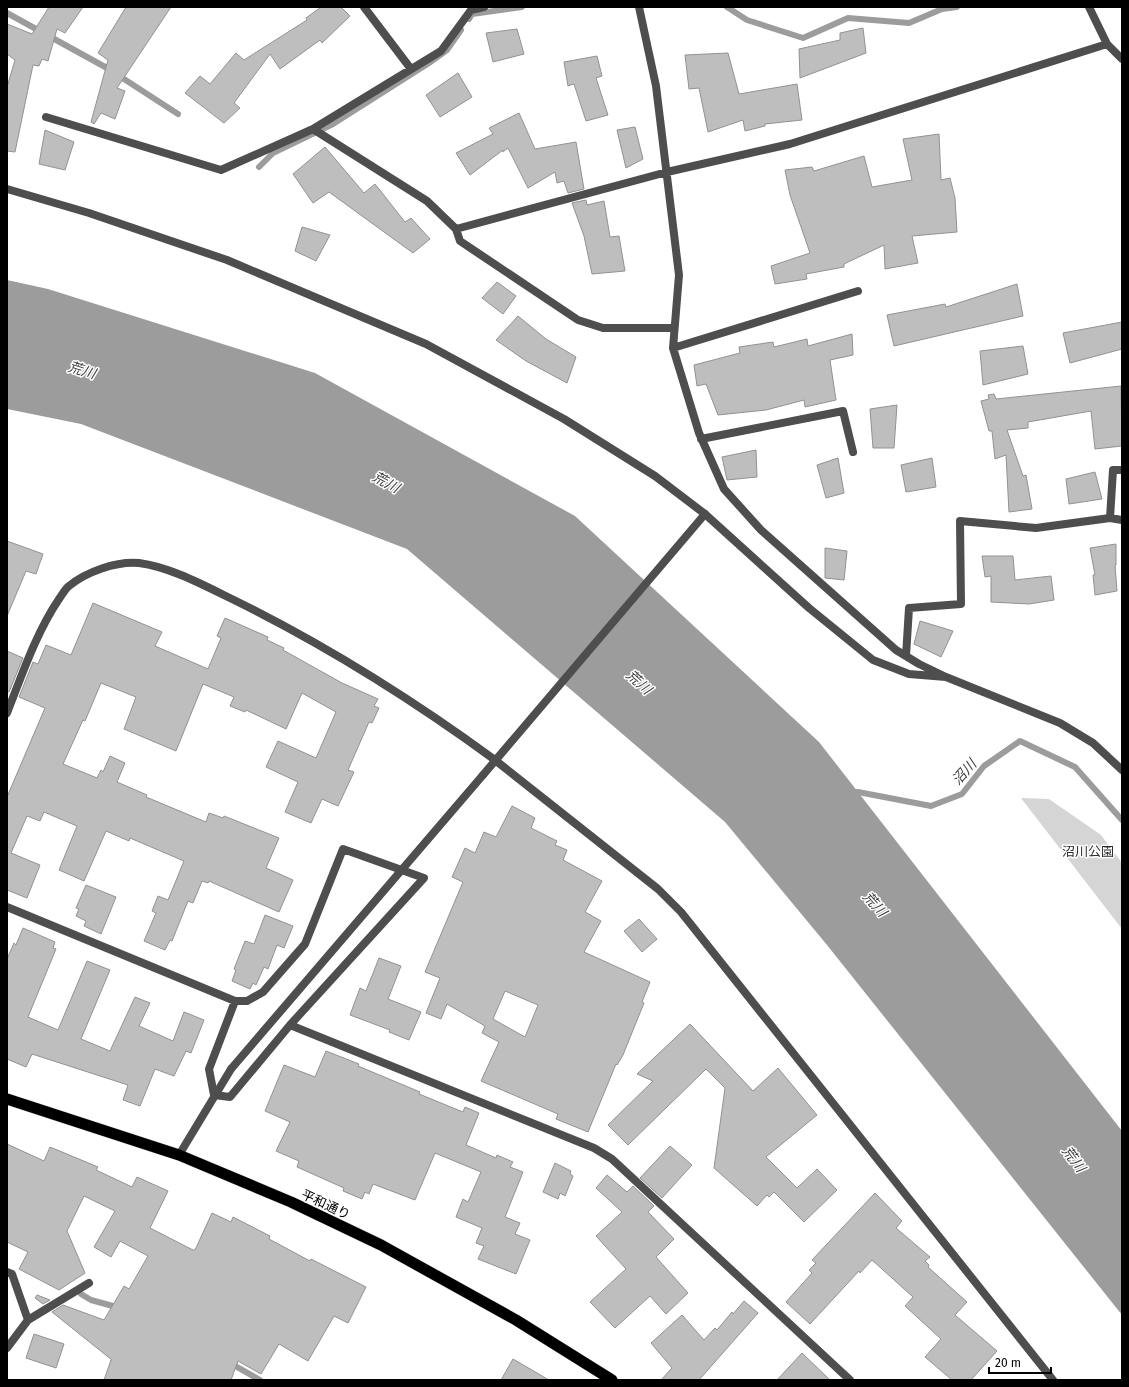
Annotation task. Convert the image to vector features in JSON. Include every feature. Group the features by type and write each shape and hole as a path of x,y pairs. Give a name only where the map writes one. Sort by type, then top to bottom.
{"highway":[{"name":"平和通り","path":"7,1099 179,1154 290,1202 381,1245 516,1320 612,1380"}],"street":[{"path":"364,7 411,69"},
{"path":"46,117 221,170 314,129 441,51 470,8 484,7"},
{"path":"639,7 656,86 679,275 673,348 701,439 724,489 761,530 896,650 946,677 1060,723 1093,743 1122,770"},
{"path":"1089,7 1106,44 1122,59"},
{"path":"456,230 667,172 790,144 1106,44"},
{"path":"314,129 427,201 456,230 460,241 578,320 603,328 674,328"},
{"path":"7,189 227,260 426,344 564,419 655,476 705,514 809,608 873,660 910,674 946,677"},
{"path":"673,348 858,291"},
{"path":"701,439 843,411 853,452"},
{"path":"1110,518 1113,470 1122,470"},
{"path":"179,1154 231,1069 705,514"},
{"path":"906,656 909,608 960,604 960,521 1036,528 1110,518 1122,520"},
{"path":"7,713 39,634 53,609 68,587 89,574 119,565 139,563 164,570 201,584 266,616 381,681 435,716 495,760 658,889 681,912 1053,1380"},
{"path":"7,907 235,1001 247,1001 263,992 305,944 343,849 424,878 290,1025 230,1097 214,1095"},
{"path":"214,1095 209,1069 235,1001"},
{"path":"290,1025 594,1148 612,1159 850,1380"},
{"path":"7,1272 12,1274 28,1320"},
{"path":"7,1348 28,1320 89,1283"}],"green space":[{"name":"沼川公園","path":"1021,798 1049,799 1101,835 1122,863 1122,929"}],"water":[{"name":"荒川","path":"7,280 48,289 315,373 575,516 819,742 1122,1131 1122,1315 827,945 725,822 407,549 81,424 7,409"}],"building":[{"path":"49,7 83,7 65,33 57,29 48,61 42,59 39,66 33,65 15,152 7,151 7,87 15,60 7,54 7,24 32,34"},
{"path":"126,7 171,7 117,88 125,91 115,119 101,113 94,124 91,122 108,60 98,53"},
{"path":"321,7 341,7 350,16 322,43 320,40 280,69 270,54 234,103 240,108 224,123 185,93 200,76 210,84 236,53 244,60 307,20 306,18"},
{"path":"863,28 866,53 800,78 799,49 840,40 840,33"},
{"path":"517,29 524,54 493,62 486,33"},
{"path":"728,53 739,94 797,84 802,120 765,124 765,126 745,131 743,120 708,132 699,88 689,89 685,55"},
{"path":"597,56 602,76 596,78 608,115 586,121 574,84 568,86 564,62"},
{"path":"458,73 472,97 440,117 426,95"},
{"path":"519,113 535,149 576,142 584,189 568,193 564,181 557,183 555,172 528,188 508,148 503,152 503,150 470,175 456,153 493,134 489,128"},
{"path":"635,127 643,159 626,168 617,130"},
{"path":"45,130 74,142 65,170 39,164"},
{"path":"939,134 941,180 950,178 955,198 957,232 912,236 918,263 885,269 884,245 844,264 844,267 806,274 807,279 775,284 771,266 810,253 790,195 785,170 812,167 814,171 864,156 872,187 912,180 903,139"},
{"path":"325,147 364,193 375,184 405,222 411,218 430,239 413,253 329,192 313,203 293,174"},
{"path":"586,200 587,205 604,201 610,237 619,236 625,271 592,274 584,236 572,203"},
{"path":"302,227 330,235 316,261 295,251"},
{"path":"497,282 516,296 503,314 482,298"},
{"path":"1017,284 1023,316 894,346 887,315 945,304 946,307"},
{"path":"518,316 546,339 576,357 567,383 526,361 496,340"},
{"path":"1122,322 1122,349 1070,363 1063,333"},
{"path":"852,334 853,355 830,360 836,400 805,407 804,400 766,410 718,415 706,384 697,386 694,365 740,353 739,347 773,342 774,347 807,339 808,346"},
{"path":"1023,346 1028,374 983,385 980,351"},
{"path":"1121,386 1122,446 1095,449 1091,411 1028,422 1028,428 1007,430 1023,476 1026,475 1032,509 1009,512 1006,455 995,459 992,431 989,431 981,401 989,399 988,395 994,394 996,399"},
{"path":"897,405 894,448 873,448 870,409"},
{"path":"756,450 757,477 727,480 722,457"},
{"path":"838,458 844,493 826,498 817,465"},
{"path":"932,458 936,487 906,492 901,465"},
{"path":"1095,472 1102,499 1069,504 1066,479"},
{"path":"7,541 43,554 36,574 26,571 7,616"},
{"path":"1116,544 1115,565 1117,591 1095,595 1093,575 1095,575 1090,548"},
{"path":"825,548 847,551 844,580 825,578"},
{"path":"982,556 1013,556 1015,580 1051,576 1054,600 1029,604 991,602 991,576 985,577"},
{"path":"93,603 162,632 155,646 208,669 221,638 217,636 225,618 268,637 267,640 284,648 283,650 342,683 378,699 374,706 379,708 372,723 369,722 348,770 354,772 338,806 322,799 311,823 285,812 298,782 266,767 278,741 316,758 336,712 302,693 286,729 246,710 245,712 230,706 234,697 203,684 176,751 124,729 136,697 101,683 85,721 83,720 63,764 97,778 101,770 103,772 110,756 125,763 117,782 147,795 146,797 206,822 209,813 223,818 224,816 279,838 266,868 293,880 279,912 209,881 208,883 202,881 193,903 188,901 172,941 170,940 165,950 144,941 156,913 152,911 158,896 168,900 184,861 130,838 129,841 106,831 84,881 59,870 77,826 44,812 40,821 27,816 11,853 40,865 27,898 7,890 7,797 45,708 19,697 33,662 38,664 46,645 71,655"},
{"path":"920,621 953,631 941,657 914,644"},
{"path":"7,651 23,658 9,692 7,691"},
{"path":"512,806 535,818 531,828 557,841 555,845 567,850 563,860 602,881 585,912 601,921 584,952 650,982 642,1002 644,1003 623,1055 617,1065 616,1064 588,1132 556,1119 558,1114 481,1081 499,1042 482,1033 485,1026 447,1004 441,1019 426,1013 440,978 425,972 463,882 452,877 465,848 475,853 484,832 496,837","holes":["505,991 538,1005 525,1037 493,1019"]},
{"path":"86,885 116,897 101,934 84,926 86,921 76,916 79,909 76,908"},
{"path":"265,915 293,926 284,948 277,945 268,969 264,967 256,985 253,983 250,989 232,981 236,970 234,969 245,941 254,944"},
{"path":"639,919 657,939 642,952 624,931"},
{"path":"23,928 55,942 53,948 56,949 28,1017 58,1030 87,961 110,970 81,1039 110,1051 135,997 150,1003 139,1026 173,1041 184,1012 204,1020 191,1053 186,1051 174,1076 155,1069 140,1106 123,1100 128,1085 32,1054 26,1067 7,1059 7,959 14,943 16,945"},
{"path":"379,958 401,966 388,999 421,1012 409,1040 389,1032 390,1030 350,1015 360,988 366,991"},
{"path":"690,1024 753,1091 778,1068 817,1115 766,1157 797,1188 817,1169 837,1190 804,1222 774,1192 769,1197 767,1195 757,1206 714,1168 725,1088 706,1069 628,1145 608,1125 653,1081 637,1074"},
{"path":"326,1051 359,1064 358,1066 463,1112 465,1107 479,1113 466,1145 496,1158 497,1155 513,1162 510,1167 523,1172 505,1217 520,1223 515,1234 530,1240 516,1274 478,1259 484,1246 476,1243 482,1228 456,1217 463,1199 468,1202 481,1172 435,1153 415,1200 373,1184 369,1194 365,1192 362,1199 343,1191 344,1188 297,1167 299,1161 276,1151 290,1122 265,1111 284,1065 315,1077"},
{"path":"7,1144 44,1161 50,1147 98,1167 96,1170 132,1187 137,1177 168,1191 150,1228 193,1250 195,1250 212,1213 231,1222 233,1217 270,1236 269,1239 310,1261 311,1259 366,1287 348,1323 334,1316 308,1361 279,1344 261,1374 238,1361 231,1380 104,1380 112,1360 52,1312 63,1305 104,1320 124,1286 129,1289 148,1256 120,1241 111,1257 94,1247 115,1211 84,1196 67,1231 85,1273 59,1290 19,1269 28,1252 7,1242"},
{"path":"670,1146 692,1165 662,1198 640,1178"},
{"path":"555,1163 571,1171 570,1174 573,1176 565,1196 560,1193 558,1199 543,1192"},
{"path":"607,1175 627,1192 633,1186 654,1206 648,1212 674,1239 656,1257 688,1293 666,1314 650,1296 615,1328 590,1302 626,1269 596,1236 622,1212 596,1188"},
{"path":"875,1193 902,1221 896,1228 930,1257 925,1261 929,1265 928,1267 967,1302 955,1315 997,1351 971,1380 952,1380 925,1357 941,1339 905,1306 913,1297 872,1260 860,1273 859,1271 810,1324 786,1302 812,1273 809,1270 816,1263 812,1260"},
{"path":"37,1295 50,1300 43,1304 35,1298"},
{"path":"744,1301 758,1313 699,1380 661,1380 672,1368 651,1343 682,1315 704,1340 715,1328 717,1330 732,1312 733,1314"},
{"path":"34,1334 64,1344 56,1368 26,1358"},
{"path":"802,1353 830,1380 777,1380"},
{"path":"513,1359 549,1380 501,1380"}],"waterway":[{"path":"469,19 472,14 522,7"},
{"path":"727,7 747,20 803,38 848,18 909,23 942,9 957,7"},
{"path":"7,13 107,68 178,114"},
{"path":"259,167 273,153 333,124 429,63 447,50 461,30"},
{"name":"沼川","path":"850,794 858,792 931,806 962,794 984,766 1020,741 1075,767 1122,820"},
{"path":"81,1294 91,1300 120,1308"},
{"path":"230,1363 260,1380"}]}
